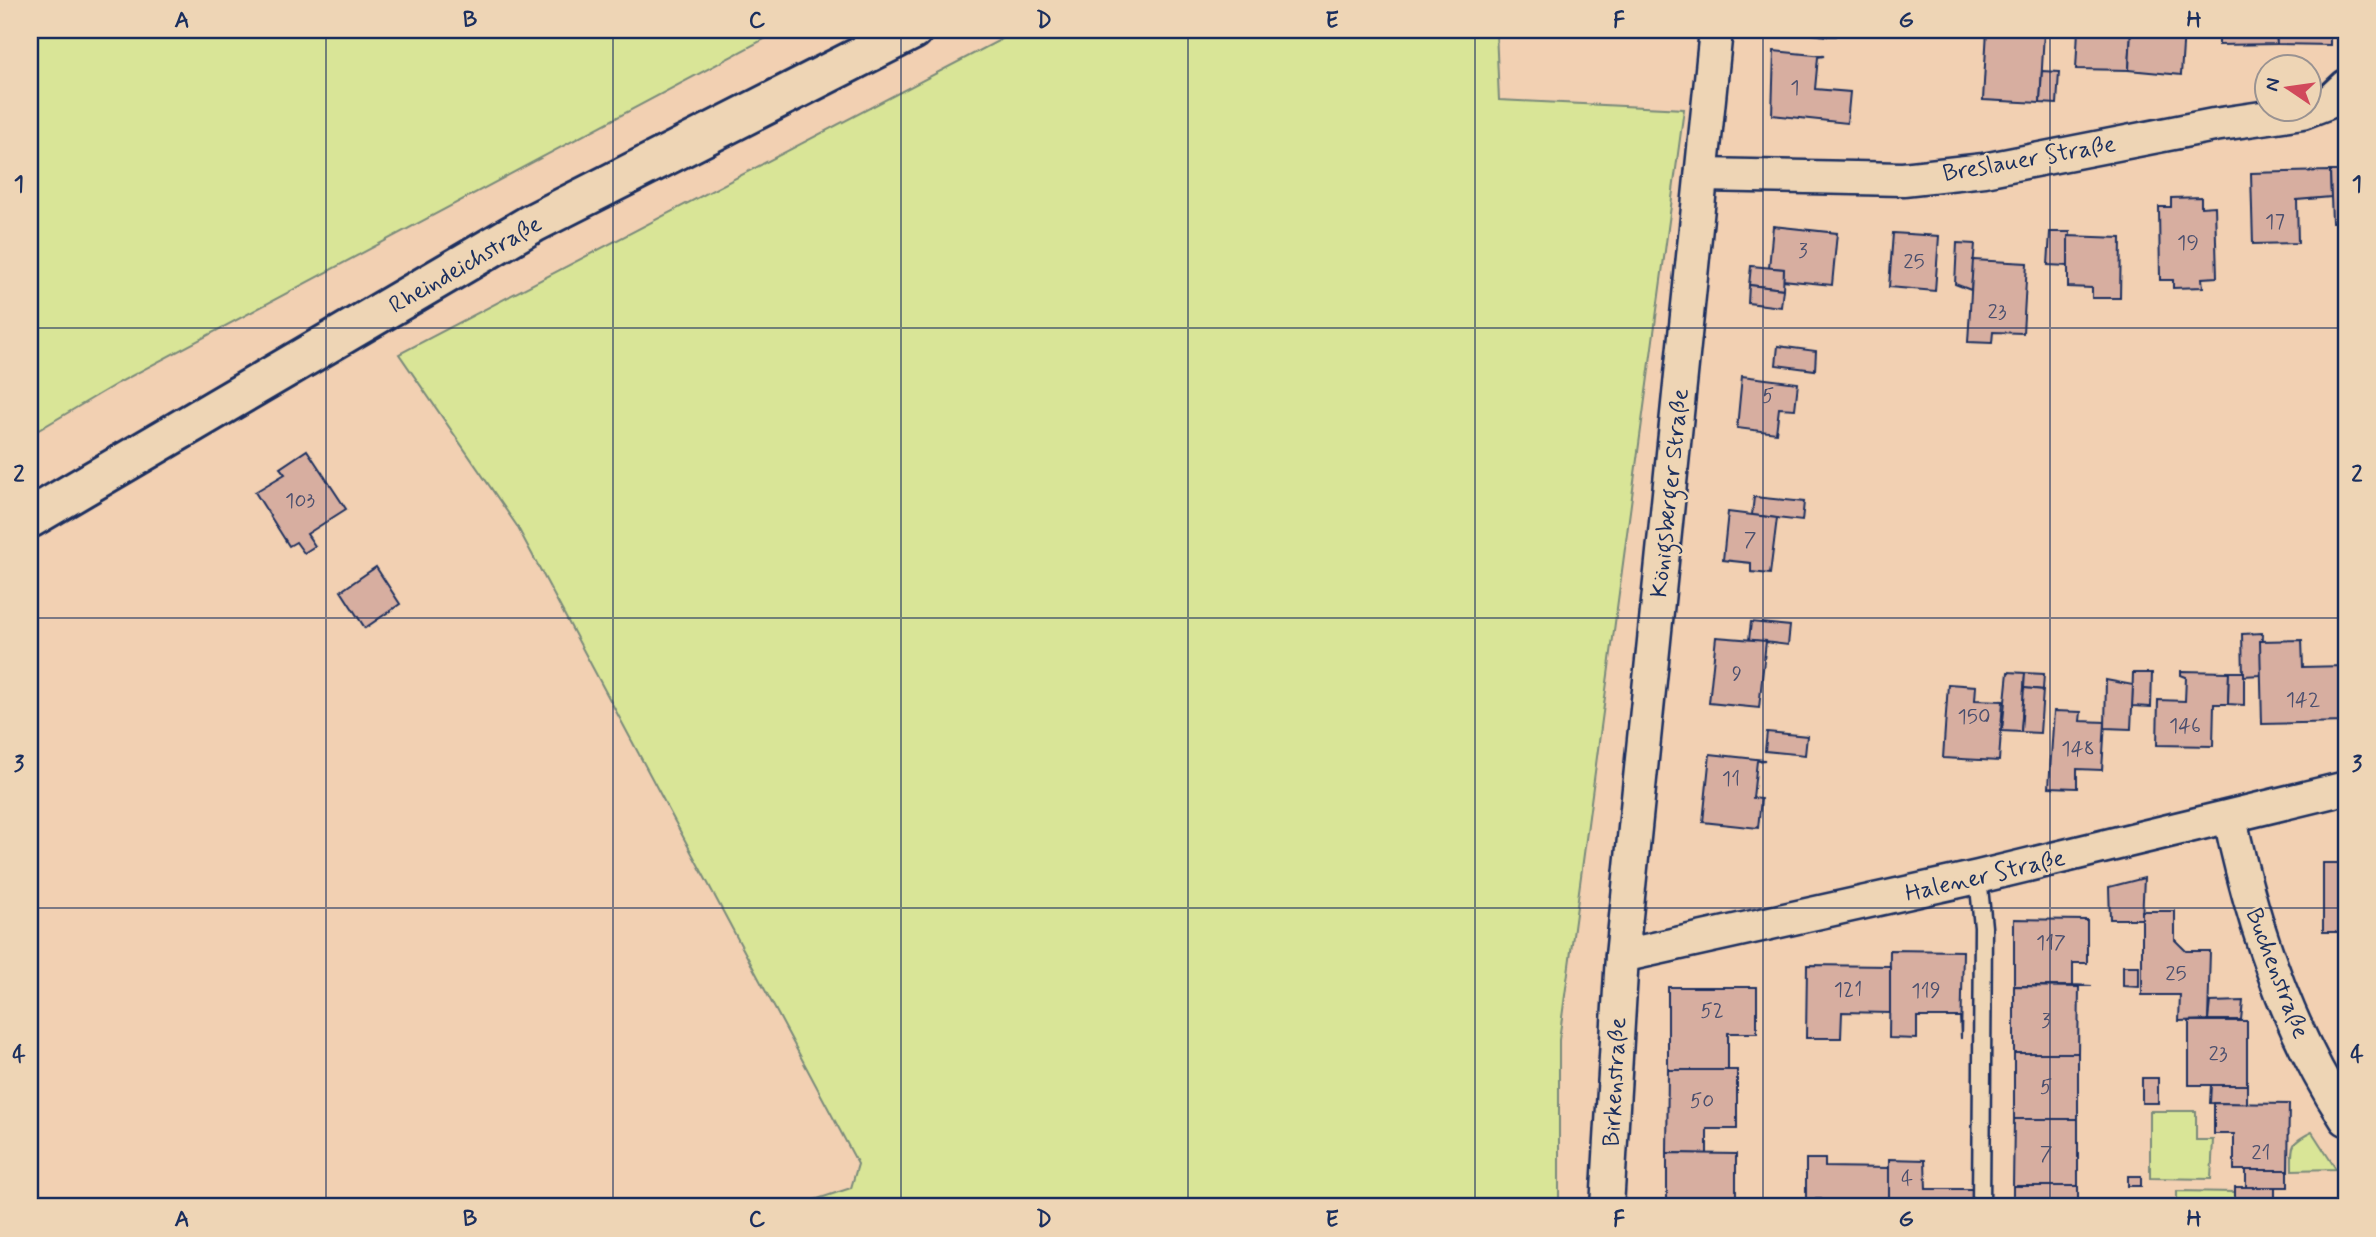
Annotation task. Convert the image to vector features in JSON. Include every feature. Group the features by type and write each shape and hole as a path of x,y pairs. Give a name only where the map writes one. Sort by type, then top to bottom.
{"main road":[{"name":"Rheindeichstraße","path":"30,518 533,223 913,30"}],"street":[{"name":"Königsberger Straße","path":"1622,956 1716,30"},
{"name":"Breslauer Straße","path":"1702,175 1903,179 1984,170 2214,125 2304,112 2329,102 2346,86"},
{"name":"Halener Straße","path":"1622,956 1978,877 2346,788"},
{"name":"Buchenstraße","path":"2230,818 2244,884 2280,992 2327,1090 2346,1119"},
{"name":"Birkenstraße","path":"1607,1207 1622,956"}],"lane":[{"path":"1978,877 1983,927 1981,1207"}],"green space":[{"path":"30,30 781,30 118,383 30,435"},
{"path":"1019,30 1496,30 1499,100 1684,109 1559,1040 1559,1207 793,1207 851,1188 858,1164 517,526 399,354"},
{"path":"2150,1111 2196,1111 2196,1140 2213,1140 2211,1179 2150,1178"},
{"path":"2312,1132 2336,1169 2292,1170 2293,1146"},
{"path":"2177,1191 2235,1192 2235,1207 2171,1207 2177,1204"}],"building":[{"path":"1783,30 1827,30 1827,36"},
{"path":"1827,30 1837,30 1836,36 1827,36"},
{"path":"1987,30 2044,32 2040,103 1983,100"},
{"path":"2078,30 2131,30 2129,70 2076,69"},
{"path":"2131,30 2184,30 2181,75 2129,70"},
{"path":"2184,30 2203,30 2203,38 2184,37"},
{"path":"2219,30 2276,30 2277,44 2219,45"},
{"path":"2276,30 2330,30 2330,45 2277,44"},
{"path":"1774,51 1824,56 1818,57 1815,89 1850,92 1847,123 1772,115"},
{"path":"2042,71 2059,72 2057,104 2040,103"},
{"path":"2330,171 2331,197 2297,200 2298,243 2253,244 2251,173"},
{"path":"2330,171 2346,171 2346,222 2332,222"},
{"path":"2201,197 2201,207 2215,206 2217,277 2202,278 2203,287 2173,288 2173,280 2160,280 2159,207 2171,207 2171,198"},
{"path":"1773,226 1837,233 1832,285 1783,280 1784,269 1769,268"},
{"path":"2050,232 2070,232 2068,266 2048,265"},
{"path":"1893,233 1939,236 1935,291 1889,287"},
{"path":"2068,236 2121,238 2120,298 2092,298 2092,288 2068,287"},
{"path":"1957,243 1975,244 1971,290 1955,284"},
{"path":"1973,260 2027,263 2023,333 1993,332 1992,343 1968,342"},
{"path":"1751,266 1784,269 1783,289 1749,285"},
{"path":"1749,285 1783,289 1781,307 1748,303"},
{"path":"1778,346 1816,351 1815,370 1776,365"},
{"path":"1742,376 1798,383 1795,409 1779,408 1776,433 1737,428"},
{"path":"307,450 346,509 307,534 315,546 304,553 296,542 289,546 255,492 285,474 280,468"},
{"path":"1754,497 1804,502 1802,521 1752,515"},
{"path":"1728,512 1777,518 1770,574 1751,572 1751,563 1723,560"},
{"path":"376,567 400,604 365,628 341,591"},
{"path":"1751,622 1790,626 1788,645 1749,640"},
{"path":"2262,633 2261,675 2243,676 2242,634"},
{"path":"1716,637 1766,641 1759,708 1709,703"},
{"path":"2302,640 2303,667 2344,666 2346,722 2262,724 2260,641"},
{"path":"2181,671 2229,672 2228,704 2214,704 2213,746 2157,745 2158,700 2185,701 2186,677 2181,675"},
{"path":"2008,672 2025,673 2021,732 2002,731"},
{"path":"2229,672 2244,672 2244,705 2228,704"},
{"path":"2025,673 2044,674 2043,690 2024,688"},
{"path":"2133,673 2152,673 2151,707 2132,706"},
{"path":"2106,680 2133,685 2131,729 2105,728"},
{"path":"1948,684 1976,686 1975,700 2003,701 1999,761 1943,758"},
{"path":"2024,688 2043,690 2040,733 2021,732"},
{"path":"2054,711 2081,712 2080,721 2105,722 2102,770 2077,769 2077,788 2049,787"},
{"path":"1767,732 1807,736 1805,755 1765,751"},
{"path":"1710,754 1765,760 1757,761 1753,798 1761,799 1758,828 1703,822"},
{"path":"2323,863 2346,863 2346,932 2323,932"},
{"path":"2144,878 2142,919 2110,919 2109,887"},
{"path":"2142,911 2175,911 2175,940 2186,951 2210,951 2208,1020 2179,1021 2180,995 2142,995"},
{"path":"2014,919 2087,920 2087,963 2073,963 2073,985 2092,986 2014,986"},
{"path":"1890,950 1963,951 1961,1039 1960,1017 1917,1017 1917,1039 1889,1038"},
{"path":"1807,965 1890,966 1890,1013 1842,1012 1841,1038 1806,1038"},
{"path":"2123,966 2139,966 2139,987 2123,986"},
{"path":"2014,986 2079,987 2078,1053 2014,1053"},
{"path":"1668,987 1757,987 1757,1033 1728,1033 1728,1070 1668,1070"},
{"path":"2243,1001 2241,1020 2208,1020 2210,1002"},
{"path":"2189,1021 2247,1021 2247,1085 2189,1085"},
{"path":"2014,1053 2078,1053 2078,1119 2014,1119"},
{"path":"1668,1070 1737,1070 1737,1129 1707,1129 1707,1154 1667,1153"},
{"path":"2142,1078 2158,1078 2158,1103 2142,1103"},
{"path":"2211,1085 2247,1085 2247,1104 2210,1103"},
{"path":"2214,1103 2289,1104 2288,1170 2234,1170 2234,1134 2214,1134"},
{"path":"2014,1119 2078,1119 2078,1186 2013,1186"},
{"path":"1667,1153 1736,1154 1736,1207 1667,1207"},
{"path":"1806,1159 1825,1159 1825,1167 1889,1168 1889,1207 1821,1207 1821,1199 1806,1199"},
{"path":"1889,1159 1925,1160 1926,1189 1972,1189 1972,1207 1889,1207"},
{"path":"2246,1170 2288,1170 2288,1187 2246,1187"},
{"path":"2128,1176 2141,1176 2141,1186 2128,1186"},
{"path":"2013,1186 2078,1186 2078,1207 2013,1207"},
{"path":"2235,1187 2275,1187 2275,1203 2246,1203 2247,1207 2235,1207"},
{"path":"2246,1203 2335,1203 2335,1207 2247,1207"}]}
